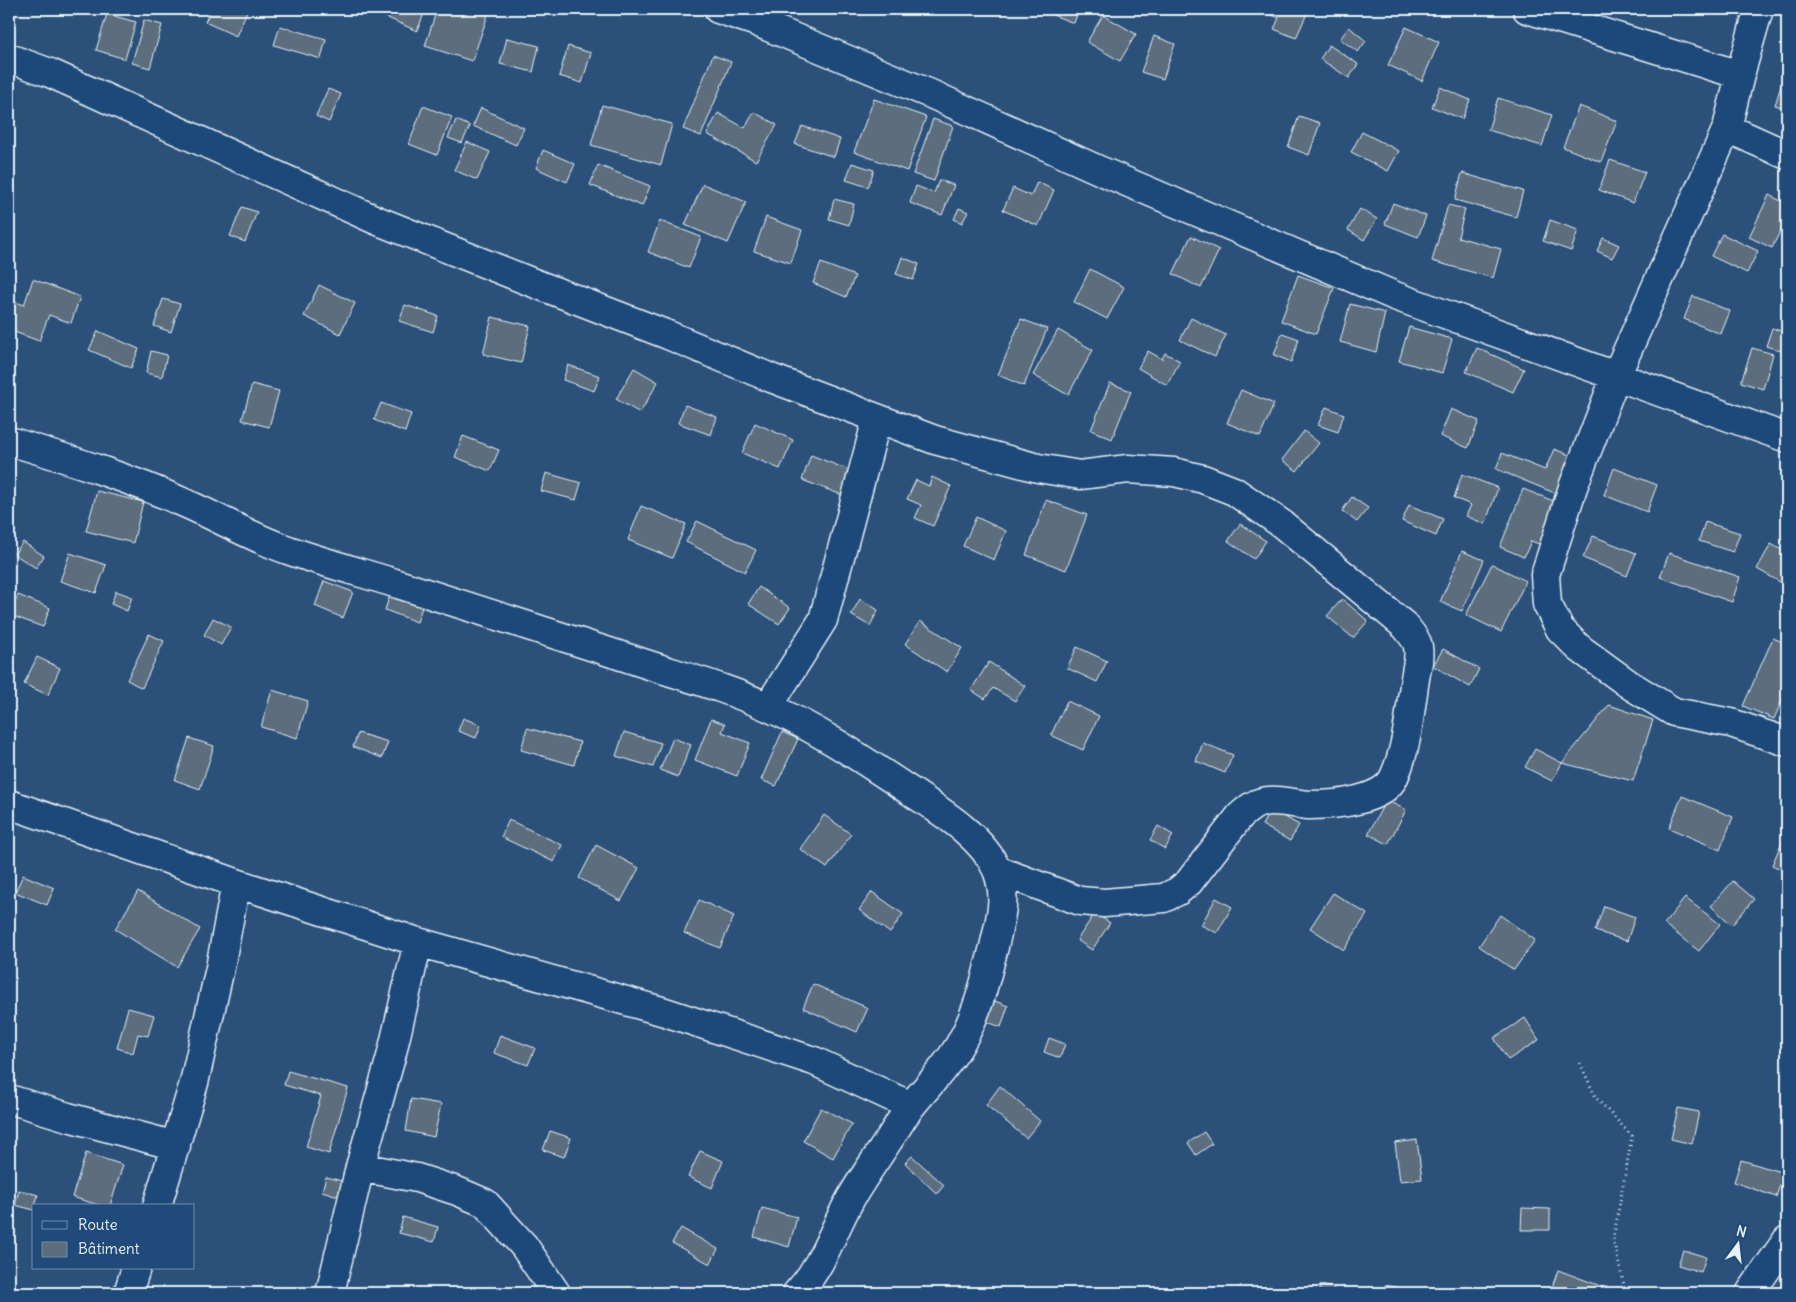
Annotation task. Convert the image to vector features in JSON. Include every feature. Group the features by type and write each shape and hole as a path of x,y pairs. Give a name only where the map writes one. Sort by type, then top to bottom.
{"street":[{"path":"718,9 933,95 1101,171 1395,296 1787,438"},
{"path":"1527,9 1740,75"},
{"path":"1759,9 1727,128 1616,376 1573,487 1545,575 1547,604 1560,629 1579,648 1630,685 1674,712 1731,723 1787,742"},
{"path":"9,58 50,73 376,220 668,335 771,378 935,440 1038,468 1080,475 1128,469 1174,472 1203,478 1234,491 1282,524 1404,626 1415,639 1420,649 1401,758 1393,779 1384,790 1366,798 1324,804 1311,805 1276,801 1262,802 1250,806 1240,816 1189,882 1178,891 1164,898 1104,903 1080,901 997,870"},
{"path":"1727,128 1787,155"},
{"path":"768,707 823,620 877,419"},
{"path":"9,441 128,479 237,529 337,567 397,584 708,684 768,707 838,743 948,816 984,849 997,870 1004,902 982,993 973,1020 947,1064 931,1085 911,1106 850,1199 832,1241 810,1280 797,1293"},
{"path":"9,804 236,883 418,942 665,1012 814,1061 911,1106"},
{"path":"158,1204 194,1083 218,978 236,883"},
{"path":"330,1293 360,1167 391,1057 418,942"},
{"path":"9,1099 176,1146"},
{"path":"360,1167 417,1178 457,1191 485,1203 524,1246 556,1293"},
{"path":"1750,1293 1787,1240"}],"path":[{"path":"1580,1063 1596,1098 1632,1136 1614,1240 1626,1289 1632,1293"}],"building":[{"path":"211,9 248,9 236,36 205,22"},
{"path":"373,9 426,9 417,31 372,11"},
{"path":"437,9 490,9 472,61 425,46"},
{"path":"929,9 945,9 944,13"},
{"path":"1037,9 1079,9 1074,23"},
{"path":"1265,9 1309,9 1296,38 1274,29 1279,18 1264,12"},
{"path":"107,14 136,22 125,59 96,50"},
{"path":"1103,15 1136,34 1120,61 1087,42"},
{"path":"144,20 162,25 150,68 132,63"},
{"path":"280,26 326,39 321,59 274,45"},
{"path":"1349,27 1366,41 1358,52 1340,39"},
{"path":"1406,27 1439,42 1422,81 1388,65"},
{"path":"1154,36 1175,44 1163,79 1141,72"},
{"path":"507,38 539,46 533,72 500,64"},
{"path":"1329,45 1358,64 1349,78 1320,59"},
{"path":"568,46 591,53 582,83 559,76"},
{"path":"713,55 731,62 701,136 683,129"},
{"path":"1787,66 1787,109 1775,105"},
{"path":"1440,87 1470,100 1462,119 1432,107"},
{"path":"328,89 341,94 329,122 316,116"},
{"path":"1498,98 1552,115 1542,146 1488,130"},
{"path":"874,99 926,117 907,171 854,152"},
{"path":"602,105 672,124 661,165 591,145"},
{"path":"423,106 452,117 437,155 409,144"},
{"path":"1579,106 1617,121 1601,162 1563,147"},
{"path":"481,108 524,128 516,145 473,126"},
{"path":"754,112 777,125 756,161 707,134 718,113 745,128"},
{"path":"1299,116 1320,123 1309,155 1288,147"},
{"path":"933,119 953,126 934,181 913,174"},
{"path":"456,120 470,126 462,143 448,138"},
{"path":"802,126 840,139 834,157 795,144"},
{"path":"1362,132 1399,151 1388,171 1351,152"},
{"path":"467,142 490,152 477,180 454,170"},
{"path":"543,150 575,164 567,182 536,168"},
{"path":"1610,160 1645,172 1633,203 1599,190"},
{"path":"852,163 874,170 868,187 846,180"},
{"path":"598,165 650,186 642,206 590,185"},
{"path":"1462,173 1523,191 1516,217 1455,200"},
{"path":"939,180 954,185 942,215 910,203 916,186 934,193"},
{"path":"1037,182 1054,190 1038,226 1003,210 1013,188 1031,196"},
{"path":"703,184 746,202 728,243 685,225"},
{"path":"1769,195 1787,204 1787,217 1772,248 1749,237"},
{"path":"834,199 854,204 849,225 829,219"},
{"path":"1393,203 1426,216 1418,237 1385,224"},
{"path":"1448,205 1465,209 1458,237 1501,249 1493,278 1432,261"},
{"path":"242,207 257,212 245,242 230,236"},
{"path":"959,208 968,212 962,223 954,219"},
{"path":"1360,209 1377,219 1364,240 1348,230"},
{"path":"766,217 802,230 791,263 754,251"},
{"path":"1550,220 1578,230 1571,251 1543,241"},
{"path":"660,221 701,237 689,268 648,252"},
{"path":"1722,234 1758,251 1747,273 1711,256"},
{"path":"1191,236 1219,250 1201,288 1173,274"},
{"path":"1603,238 1619,245 1612,258 1597,251"},
{"path":"902,257 919,264 913,280 896,274"},
{"path":"821,263 855,276 846,297 813,283"},
{"path":"1090,269 1124,287 1107,319 1074,302"},
{"path":"1298,275 1334,288 1316,334 1281,321"},
{"path":"33,279 80,297 71,323 49,315 39,341 9,330 9,322 16,302 24,305"},
{"path":"319,285 355,303 340,334 304,316"},
{"path":"1693,296 1730,311 1721,334 1684,319"},
{"path":"163,299 180,304 171,332 154,326"},
{"path":"1350,304 1385,313 1376,352 1340,342"},
{"path":"405,305 438,316 433,332 399,321"},
{"path":"492,317 530,326 521,363 483,354"},
{"path":"1191,318 1226,335 1215,357 1180,340"},
{"path":"1021,319 1047,329 1024,386 998,375"},
{"path":"1409,327 1452,339 1442,373 1399,361"},
{"path":"1772,328 1787,333 1787,353 1766,346"},
{"path":"1058,330 1093,350 1068,395 1033,375"},
{"path":"98,331 139,349 131,368 89,350"},
{"path":"1282,333 1299,339 1291,362 1274,355"},
{"path":"1477,348 1524,369 1513,392 1466,372"},
{"path":"1752,348 1773,354 1763,389 1741,382"},
{"path":"151,351 167,355 162,377 146,373"},
{"path":"1148,351 1162,359 1165,353 1180,361 1167,385 1138,368"},
{"path":"568,365 600,376 594,391 563,380"},
{"path":"634,368 658,382 640,413 616,399"},
{"path":"1110,383 1131,391 1112,439 1091,430"},
{"path":"252,384 279,391 269,427 242,420"},
{"path":"1241,390 1274,404 1260,437 1227,423"},
{"path":"381,403 411,414 405,432 374,420"},
{"path":"685,405 717,417 711,435 678,423"},
{"path":"1326,407 1344,414 1338,432 1318,425"},
{"path":"1451,409 1479,421 1468,448 1440,436"},
{"path":"755,423 793,440 780,469 742,453"},
{"path":"1304,431 1319,443 1297,471 1282,460"},
{"path":"463,436 499,450 490,471 455,457"},
{"path":"1554,449 1572,456 1557,494 1496,469 1502,453 1545,470"},
{"path":"811,455 851,471 842,495 802,480"},
{"path":"1614,468 1657,485 1647,512 1604,495"},
{"path":"546,473 581,483 576,500 541,491"},
{"path":"1462,474 1498,488 1485,524 1466,516 1471,505 1454,498"},
{"path":"932,477 951,486 933,526 915,518 921,505 907,499 916,480 929,486"},
{"path":"1523,489 1561,504 1544,546 1531,541 1524,557 1500,547"},
{"path":"97,491 143,502 133,543 86,531"},
{"path":"1352,497 1368,508 1357,522 1342,511"},
{"path":"1046,500 1087,515 1066,570 1026,555"},
{"path":"1409,505 1443,519 1436,536 1402,521"},
{"path":"641,506 686,524 672,558 628,540"},
{"path":"976,517 1006,531 994,560 963,546"},
{"path":"697,521 756,550 745,572 686,542"},
{"path":"1705,522 1740,533 1733,552 1699,541"},
{"path":"1240,524 1266,541 1254,559 1228,541"},
{"path":"1593,536 1636,553 1627,576 1583,558"},
{"path":"23,542 44,556 36,568 14,554"},
{"path":"1771,544 1787,553 1787,586 1757,569"},
{"path":"1462,551 1484,560 1462,611 1440,602"},
{"path":"70,553 106,565 96,593 60,581"},
{"path":"1669,553 1740,577 1732,602 1660,577"},
{"path":"1492,564 1526,581 1501,632 1466,615"},
{"path":"324,581 353,592 343,618 315,606"},
{"path":"759,587 790,608 779,624 748,604"},
{"path":"116,591 132,597 127,611 111,604"},
{"path":"391,592 423,604 417,622 385,610"},
{"path":"18,595 50,608 43,627 10,615"},
{"path":"860,599 878,610 870,626 851,615"},
{"path":"1342,599 1368,621 1353,638 1327,616"},
{"path":"213,618 231,627 221,645 204,635"},
{"path":"920,621 962,648 947,672 905,644"},
{"path":"149,634 164,641 142,688 127,680"},
{"path":"1773,638 1787,644 1787,689 1774,719 1743,706"},
{"path":"1077,647 1107,661 1097,682 1067,668"},
{"path":"1443,649 1479,669 1470,687 1433,666"},
{"path":"37,657 60,668 48,695 24,684"},
{"path":"989,662 1025,686 1015,701 993,688 985,699 971,690"},
{"path":"272,690 308,701 297,738 261,727"},
{"path":"1067,701 1099,716 1083,750 1051,735"},
{"path":"1609,705 1653,720 1633,781 1562,763"},
{"path":"463,718 481,725 476,738 458,731"},
{"path":"711,719 725,724 722,732 750,743 737,776 695,760"},
{"path":"527,728 580,742 574,765 521,750"},
{"path":"624,732 661,743 653,767 616,756"},
{"path":"782,732 798,739 776,786 761,780"},
{"path":"358,733 388,742 382,758 353,747"},
{"path":"189,738 214,746 200,789 175,780"},
{"path":"673,738 691,745 678,777 660,770"},
{"path":"1203,743 1233,755 1225,773 1196,761"},
{"path":"1535,749 1562,763 1552,781 1525,767"},
{"path":"1682,796 1733,817 1720,850 1669,828"},
{"path":"1386,800 1406,810 1388,844 1368,834"},
{"path":"1271,809 1299,825 1290,841 1262,825"},
{"path":"824,815 851,834 827,868 800,849"},
{"path":"509,820 562,845 554,862 501,837"},
{"path":"1158,826 1173,835 1165,849 1150,840"},
{"path":"1787,830 1787,872 1772,865"},
{"path":"596,845 639,868 621,901 579,878"},
{"path":"23,875 54,888 47,905 15,892"},
{"path":"1733,881 1754,899 1732,925 1711,906"},
{"path":"138,891 200,929 177,967 115,929"},
{"path":"872,892 903,914 890,933 859,910"},
{"path":"1333,893 1367,914 1344,950 1310,928"},
{"path":"1216,898 1232,907 1217,933 1201,925"},
{"path":"1685,898 1720,924 1699,951 1664,924"},
{"path":"699,900 734,916 720,948 684,933"},
{"path":"1604,906 1635,917 1627,941 1595,931"},
{"path":"1095,913 1110,923 1092,950 1077,940"},
{"path":"1500,915 1535,940 1514,970 1479,946"},
{"path":"813,984 868,1008 857,1032 803,1008"},
{"path":"992,1000 1008,1006 1001,1027 985,1021"},
{"path":"128,1008 154,1015 148,1036 138,1034 133,1053 117,1048"},
{"path":"1525,1018 1539,1040 1508,1060 1494,1038"},
{"path":"500,1035 535,1048 528,1065 494,1053"},
{"path":"1049,1038 1065,1044 1060,1058 1044,1052"},
{"path":"288,1071 348,1088 329,1154 306,1147 321,1096 284,1085"},
{"path":"1000,1086 1040,1121 1026,1138 986,1105"},
{"path":"411,1099 441,1104 434,1137 406,1131"},
{"path":"821,1108 852,1124 833,1158 803,1141"},
{"path":"1678,1108 1699,1112 1692,1144 1671,1139"},
{"path":"550,1131 571,1138 564,1157 543,1150"},
{"path":"1204,1132 1212,1144 1196,1155 1188,1143"},
{"path":"1417,1140 1422,1179 1400,1181 1395,1143"},
{"path":"700,1151 723,1161 712,1188 688,1177"},
{"path":"86,1153 123,1165 111,1204 95,1204 72,1197"},
{"path":"912,1156 944,1185 937,1194 905,1163"},
{"path":"1741,1160 1784,1173 1776,1197 1734,1182"},
{"path":"326,1177 342,1181 338,1196 322,1191"},
{"path":"19,1190 38,1195 36,1204 32,1204 32,1209 15,1205"},
{"path":"762,1208 797,1217 789,1247 754,1237"},
{"path":"1522,1208 1550,1209 1550,1230 1521,1230"},
{"path":"403,1217 438,1227 434,1242 399,1233"},
{"path":"681,1228 718,1249 710,1264 672,1243"},
{"path":"1683,1250 1706,1257 1701,1272 1678,1265"},
{"path":"1558,1270 1598,1285 1595,1293 1550,1293"},
{"path":"1321,1285 1334,1288 1333,1293 1319,1293"},
{"path":"1385,1285 1424,1293 1384,1293"},
{"path":"284,1287 305,1293 282,1293"}]}
